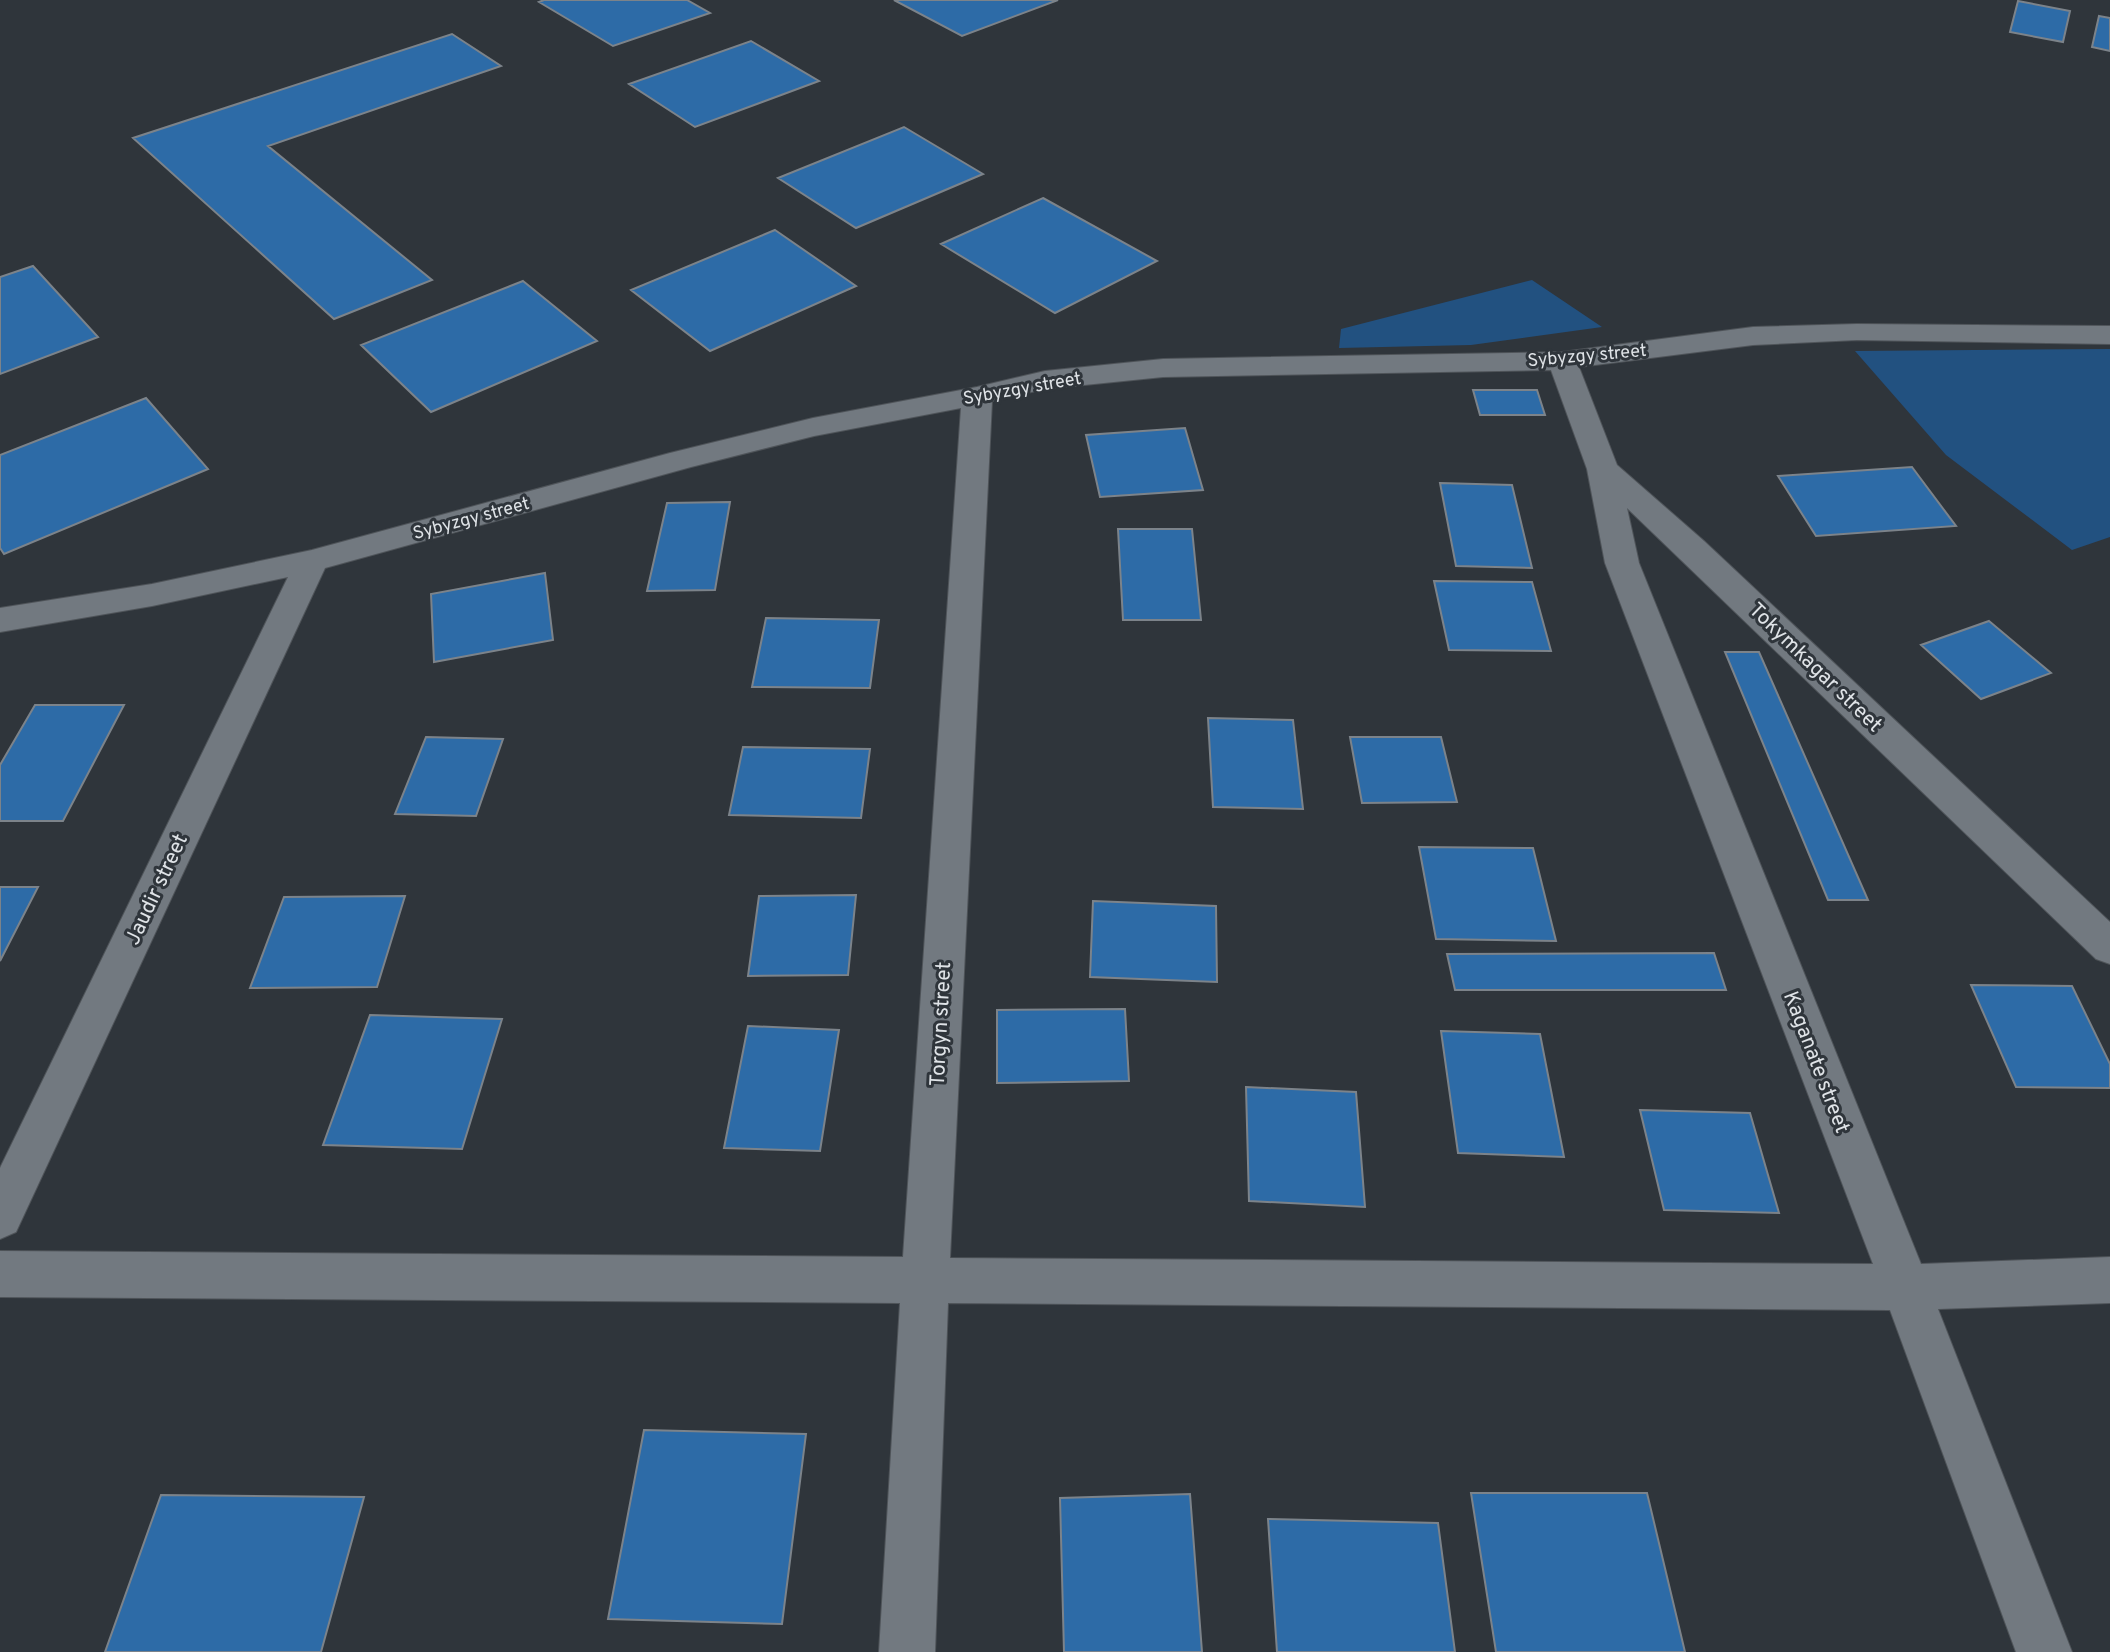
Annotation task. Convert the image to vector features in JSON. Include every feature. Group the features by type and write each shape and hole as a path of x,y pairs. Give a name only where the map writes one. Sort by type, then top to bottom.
{"street":[{"name":"Sybyzgy street","path":"0,620 152,595 312,561 681,460 813,427 977,396 1045,380 1163,368 1562,361 1753,337 1857,332 2110,335"},
{"name":"Tokymkagar street","path":"1562,361 1603,469 1692,549 2110,947"},
{"name":"Torgyn street","path":"907,1652 925,1279 977,396"},
{"name":"Kaganate street","path":"1603,469 1622,563 1906,1287 2044,1652"},
{"name":"Jaudir street","path":"0,1217 312,561"},
{"path":"0,1274 1906,1287 2110,1280"}],"shaded area":[{"path":"1532,280 1602,327 1471,345 1339,348 1341,329"},
{"path":"2110,349 2110,537 2072,550 1946,455 1855,351"}],"building":[{"path":"687,0 710,13 613,46 539,2"},
{"path":"894,0 1058,0 962,36"},
{"path":"2018,1 2070,11 2063,42 2010,32"},
{"path":"2099,16 2110,18 2110,51 2092,47"},
{"path":"452,34 501,66 268,146 432,280 334,319 133,138"},
{"path":"751,41 819,81 695,127 629,84"},
{"path":"904,127 983,174 856,228 778,178"},
{"path":"1043,198 1157,261 1055,313 941,244"},
{"path":"775,230 856,286 710,351 631,290"},
{"path":"33,266 98,337 0,374 0,277"},
{"path":"523,281 597,341 431,412 361,345"},
{"path":"1473,390 1537,390 1545,415 1480,415"},
{"path":"146,398 208,469 4,554 0,548 0,455"},
{"path":"1185,428 1203,490 1100,497 1086,435"},
{"path":"1912,467 1956,526 1816,536 1778,476"},
{"path":"1440,483 1512,485 1532,568 1456,566"},
{"path":"730,502 715,590 647,591 667,503"},
{"path":"1118,529 1192,529 1201,620 1123,620"},
{"path":"545,573 553,640 434,662 431,594"},
{"path":"1434,581 1532,582 1551,651 1449,650"},
{"path":"766,618 879,620 870,688 752,687"},
{"path":"1989,621 2051,673 1981,699 1921,645"},
{"path":"1725,652 1759,652 1868,900 1828,900"},
{"path":"35,705 124,705 63,821 0,821 0,765"},
{"path":"1208,718 1293,720 1303,809 1213,807"},
{"path":"426,737 503,739 476,816 395,814"},
{"path":"1350,737 1441,737 1457,802 1362,803"},
{"path":"743,747 870,749 861,818 729,815"},
{"path":"1419,847 1533,848 1556,941 1436,939"},
{"path":"0,887 38,887 0,961"},
{"path":"856,895 848,975 748,976 759,896"},
{"path":"405,896 377,987 250,988 284,897"},
{"path":"1093,901 1216,906 1217,982 1090,977"},
{"path":"1714,953 1726,990 1455,990 1447,954"},
{"path":"1971,985 2072,986 2110,1064 2110,1088 2016,1087"},
{"path":"1125,1009 1129,1081 997,1083 997,1010"},
{"path":"370,1015 502,1019 462,1149 323,1145"},
{"path":"748,1026 839,1030 820,1151 724,1148"},
{"path":"1441,1031 1540,1034 1564,1157 1458,1153"},
{"path":"1246,1087 1356,1092 1365,1207 1249,1201"},
{"path":"1640,1110 1750,1113 1779,1213 1664,1210"},
{"path":"644,1430 806,1434 782,1624 608,1619"},
{"path":"1471,1493 1647,1493 1685,1652 1496,1652"},
{"path":"1190,1494 1202,1652 1064,1652 1060,1498"},
{"path":"161,1495 364,1497 321,1652 105,1652"},
{"path":"1268,1519 1438,1523 1455,1652 1277,1652"}]}
